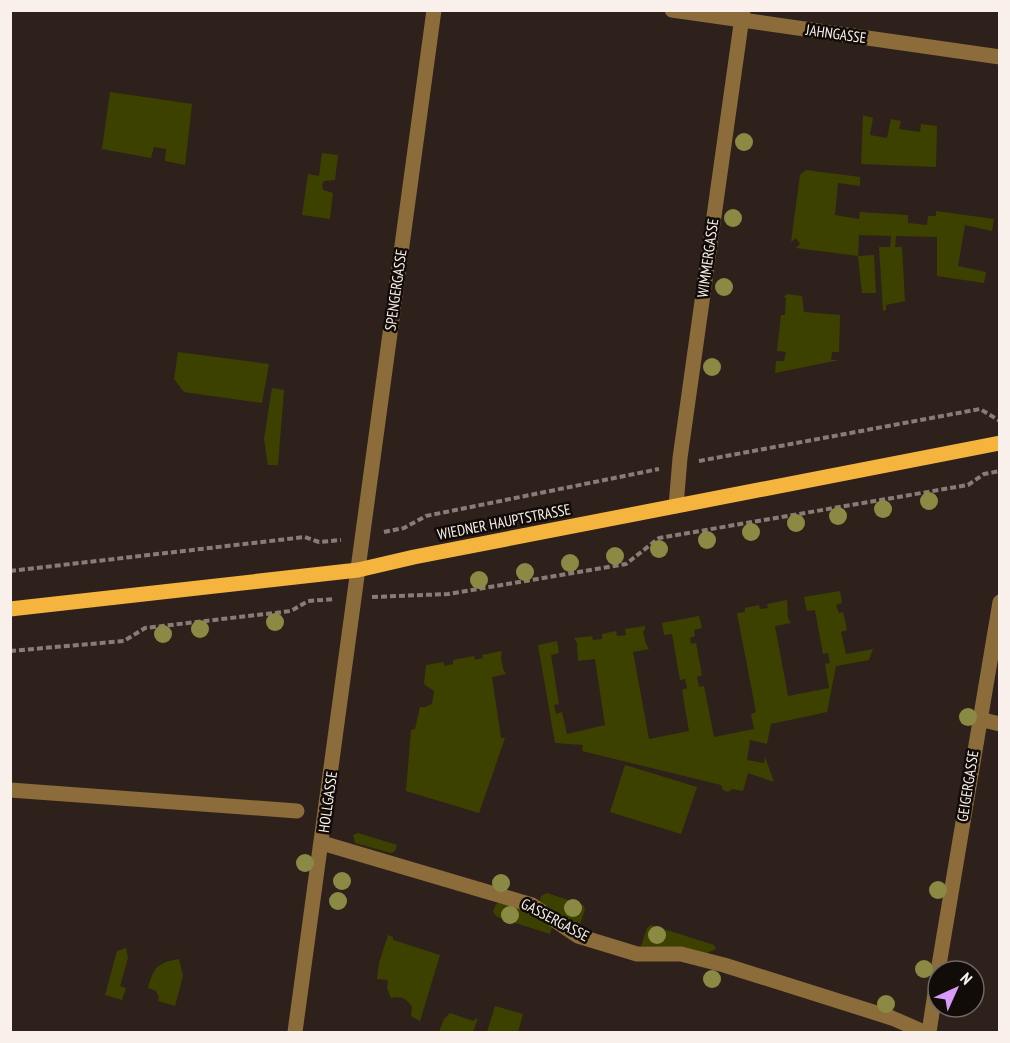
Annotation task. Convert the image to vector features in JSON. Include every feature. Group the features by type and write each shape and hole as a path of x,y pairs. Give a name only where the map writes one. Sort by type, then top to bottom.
{"main road":[{"name":"WIEDNER HAUPTSTRASSE","path":"10,609 358,570 414,557 999,443"}],"street":[{"name":"SPENGERGASSE","path":"358,570 434,10"},
{"name":"JAHNGASSE","path":"672,10 742,15 999,57"},
{"name":"WIMMERGASSE","path":"676,506 680,458 742,15"},
{"name":"HOLLGASSE","path":"295,1032 358,570"},
{"name":"GEIGERGASSE","path":"940,959 999,602"},
{"path":"979,719 999,724"},
{"path":"10,790 297,811"},
{"name":"GASSERGASSE","path":"322,843 532,905 578,936 637,954 681,954 724,965 892,1018 926,1032"}],"path":[{"path":"10,651 124,641 145,628 291,611 308,601 448,594 626,564 659,538 968,484 984,474 999,471"},
{"path":"10,571 305,537 319,542 362,536"}],"shaded area":[{"path":"110,92 192,104 185,165 165,161 166,149 154,147 151,158 102,149"},
{"path":"863,115 873,118 870,135 887,138 891,119 901,121 899,129 920,132 921,124 937,126 936,167 861,164"},
{"path":"322,153 338,155 335,180 324,181 322,185 323,190 333,193 330,219 302,215 308,174 319,176"},
{"path":"806,170 860,177 860,186 838,183 835,215 859,219 860,212 908,215 908,223 927,225 928,216 936,216 936,211 994,219 992,231 965,225 958,266 986,272 984,283 937,276 937,237 896,236 895,247 902,247 905,301 886,305 886,310 883,311 879,247 890,247 891,236 859,235 858,256 796,248 800,244 796,238 791,242 800,175"},
{"path":"874,255 876,293 862,293 858,256"},
{"path":"787,294 802,296 804,312 840,315 839,352 832,352 831,360 839,360 775,373 776,361 784,361 786,352 777,351 781,315 785,315 786,298 784,297"},
{"path":"178,352 269,364 262,403 184,392 174,379"},
{"path":"272,388 284,390 278,465 268,465 264,439"},
{"path":"840,591 842,603 836,605 839,613 843,612 847,630 841,632 846,654 873,649 869,660 836,666 827,712 771,724 767,744 750,740 747,760 764,763 765,757 774,782 748,773 743,791 732,789 728,792 723,790 721,785 582,751 583,745 555,743 538,645 557,641 559,653 551,655 559,704 554,705 556,714 562,712 567,734 605,725 595,659 578,661 577,643 574,638 592,636 593,640 602,639 602,634 616,631 617,636 626,635 625,629 645,626 643,632 649,649 633,652 649,739 689,731 682,690 687,688 685,679 680,680 672,634 664,635 662,623 699,616 702,628 694,630 695,636 690,638 691,644 696,643 702,675 697,677 699,687 704,686 714,737 754,729 751,714 756,712 737,613 745,612 745,608 759,605 760,609 768,608 767,604 787,600 788,618 791,623 775,626 788,696 829,688 825,664 830,663 828,653 823,654 815,610 807,611 804,597"},
{"path":"502,651 503,669 506,674 492,677 501,738 505,738 479,813 406,791 411,730 415,729 420,707 432,704 434,691 424,684 426,665 443,662 445,666 453,664 453,660 474,656 475,660 483,658 482,655"},
{"path":"625,765 697,787 681,834 610,812"},
{"path":"358,833 397,845 395,851 391,853 355,843 353,835"},
{"path":"547,893 583,905 585,909 579,927 540,901 541,896"},
{"path":"502,901 524,908 552,927 550,934 497,917 493,912 496,904"},
{"path":"651,925 714,945 716,949 707,953 681,947 641,946 647,928"},
{"path":"388,935 393,937 393,940 440,955 420,1021 411,1016 412,1007 405,1000 391,998 387,988 388,980 377,979 379,963"},
{"path":"126,948 128,958 120,986 126,988 122,1000 105,995 117,951"},
{"path":"179,959 183,976 175,1006 158,1001 156,991 148,988 152,975 161,964"},
{"path":"495,1006 523,1014 518,1032 487,1032"},
{"path":"450,1013 473,1021 478,1018 473,1032 439,1032 444,1019"}]}
